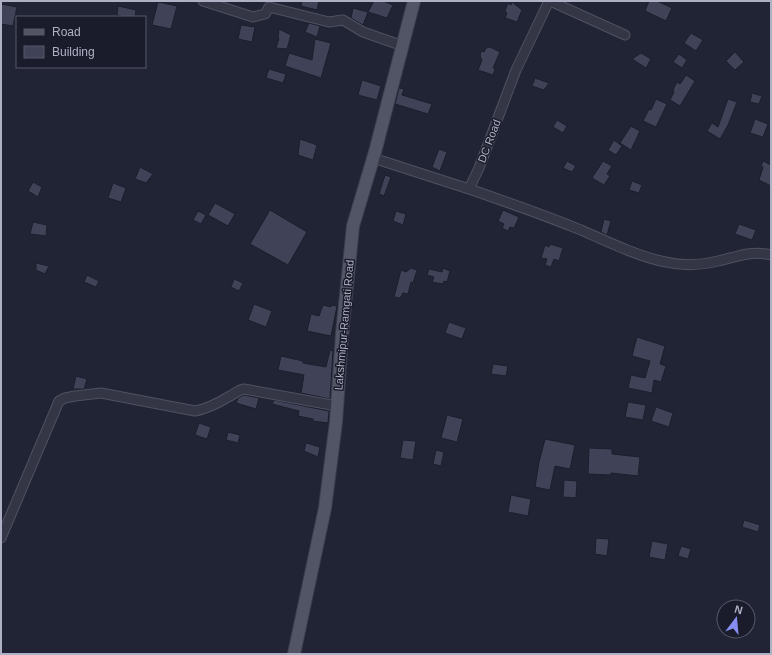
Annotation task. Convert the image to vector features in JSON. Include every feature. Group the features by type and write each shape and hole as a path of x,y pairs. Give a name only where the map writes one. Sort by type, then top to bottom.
{"main road":[{"name":"Lakshmipur-Ramgati Road","path":"294,654 325,508 337,406 342,335 353,226 373,158 414,1"}],"street":[{"path":"203,1 253,17 265,14 269,7 329,22 343,20 363,32 403,46"},
{"path":"549,1 625,35"},
{"name":"DC Road","path":"469,188 479,168 516,70 549,1"},
{"path":"373,158 469,188 533,211 633,251 666,262 701,264 742,254 762,252 771,255"},
{"path":"1,538 59,401 65,398 101,393 195,411 202,410 232,396 238,390 244,389 337,406"}],"building":[{"path":"302,1 319,1 317,10 301,6"},
{"path":"374,1 383,1 393,5 387,18 368,12"},
{"path":"649,1 657,1 672,8 666,21 645,11"},
{"path":"158,2 177,6 171,29 152,25"},
{"path":"512,2 522,10 517,22 505,18 507,13 505,11 508,3 511,5"},
{"path":"1,4 17,7 13,26 1,24"},
{"path":"118,6 136,10 135,16 117,15"},
{"path":"353,8 368,12 363,25 351,18"},
{"path":"309,23 320,26 317,37 305,32"},
{"path":"241,25 255,27 252,42 238,39"},
{"path":"279,29 291,35 287,49 276,48 279,38"},
{"path":"691,33 703,40 696,51 684,43"},
{"path":"315,39 331,43 321,78 285,66 289,53 312,60"},
{"path":"490,47 500,52 493,68 495,69 493,75 478,70 482,60 480,56 481,51 484,52 486,48"},
{"path":"735,52 744,62 735,70 726,61"},
{"path":"641,53 651,59 646,68 632,59"},
{"path":"679,54 687,60 682,68 673,62"},
{"path":"269,69 286,74 283,83 266,78"},
{"path":"686,75 695,81 680,106 670,100 677,82 680,84"},
{"path":"535,78 549,83 544,90 532,86"},
{"path":"362,80 381,86 377,100 358,95"},
{"path":"399,88 404,89 402,95 432,104 428,114 395,104"},
{"path":"752,93 762,96 759,104 750,102"},
{"path":"656,99 667,104 656,127 643,121 649,109 651,110"},
{"path":"728,99 737,102 728,125 720,139 707,131 712,123 718,127"},
{"path":"755,119 768,124 763,137 750,133"},
{"path":"557,120 567,126 563,133 553,127"},
{"path":"631,126 640,131 631,150 620,143"},
{"path":"300,139 317,145 313,160 298,155"},
{"path":"614,140 622,146 616,155 608,150"},
{"path":"439,149 447,152 440,171 432,167"},
{"path":"567,161 576,166 572,172 563,168"},
{"path":"603,161 612,166 607,174 610,176 604,185 592,178"},
{"path":"763,161 771,165 771,186 759,180 763,167 761,166"},
{"path":"140,167 153,174 146,183 135,179"},
{"path":"385,175 391,177 384,196 379,194"},
{"path":"632,181 642,185 639,193 629,190"},
{"path":"33,182 42,187 38,197 28,191"},
{"path":"113,183 126,188 121,202 108,198"},
{"path":"215,203 235,214 228,226 208,215"},
{"path":"270,210 307,232 288,265 250,244"},
{"path":"503,210 519,217 514,228 510,227 508,231 502,228 504,224 498,221"},
{"path":"198,211 206,215 201,224 193,220"},
{"path":"396,211 406,214 403,225 393,221"},
{"path":"604,219 611,221 607,235 601,232"},
{"path":"33,222 47,225 46,236 30,234"},
{"path":"739,224 756,230 752,240 735,234"},
{"path":"550,244 563,248 559,261 554,259 551,267 545,265 547,259 541,258 545,245 549,247"},
{"path":"36,263 49,266 45,274 36,270"},
{"path":"411,268 417,270 413,283 411,282 408,294 403,293 399,298 394,297 401,270 406,272"},
{"path":"443,268 450,271 447,282 444,281 443,284 432,282 434,277 427,275 429,269 442,272"},
{"path":"87,275 99,281 96,287 84,282"},
{"path":"234,279 243,283 239,291 231,287"},
{"path":"254,304 272,311 266,327 248,320"},
{"path":"323,305 331,307 331,305 337,306 331,336 307,331 311,314 319,316"},
{"path":"449,322 466,328 462,339 445,333"},
{"path":"637,337 665,346 660,364 666,366 661,382 654,380 652,393 628,388 631,375 645,378 650,361 632,356"},
{"path":"330,350 333,351 330,399 301,393 304,375 278,370 281,356 303,361 303,363 326,367"},
{"path":"493,364 508,366 506,376 491,374"},
{"path":"76,376 87,379 84,389 73,389"},
{"path":"244,395 259,398 256,409 236,403 238,398"},
{"path":"274,400 329,411 328,423 313,421 313,419 298,416 299,411 272,404"},
{"path":"628,402 646,405 643,420 625,417"},
{"path":"656,407 673,413 669,427 651,421"},
{"path":"447,415 463,419 457,442 441,438"},
{"path":"199,423 211,427 207,439 195,435"},
{"path":"228,432 240,435 238,443 226,440"},
{"path":"545,439 575,445 570,469 555,466 550,490 535,487"},
{"path":"403,440 416,441 413,460 400,458"},
{"path":"306,443 320,447 318,457 304,451"},
{"path":"589,448 612,449 612,454 640,457 638,476 611,473 611,475 588,474"},
{"path":"436,450 444,452 441,466 433,464"},
{"path":"564,480 577,481 576,498 563,497"},
{"path":"511,495 531,499 528,516 508,512"},
{"path":"744,520 760,525 758,532 742,527"},
{"path":"596,538 609,539 607,556 595,554"},
{"path":"652,541 668,544 665,560 649,557"},
{"path":"681,546 691,549 688,559 678,556"}]}
